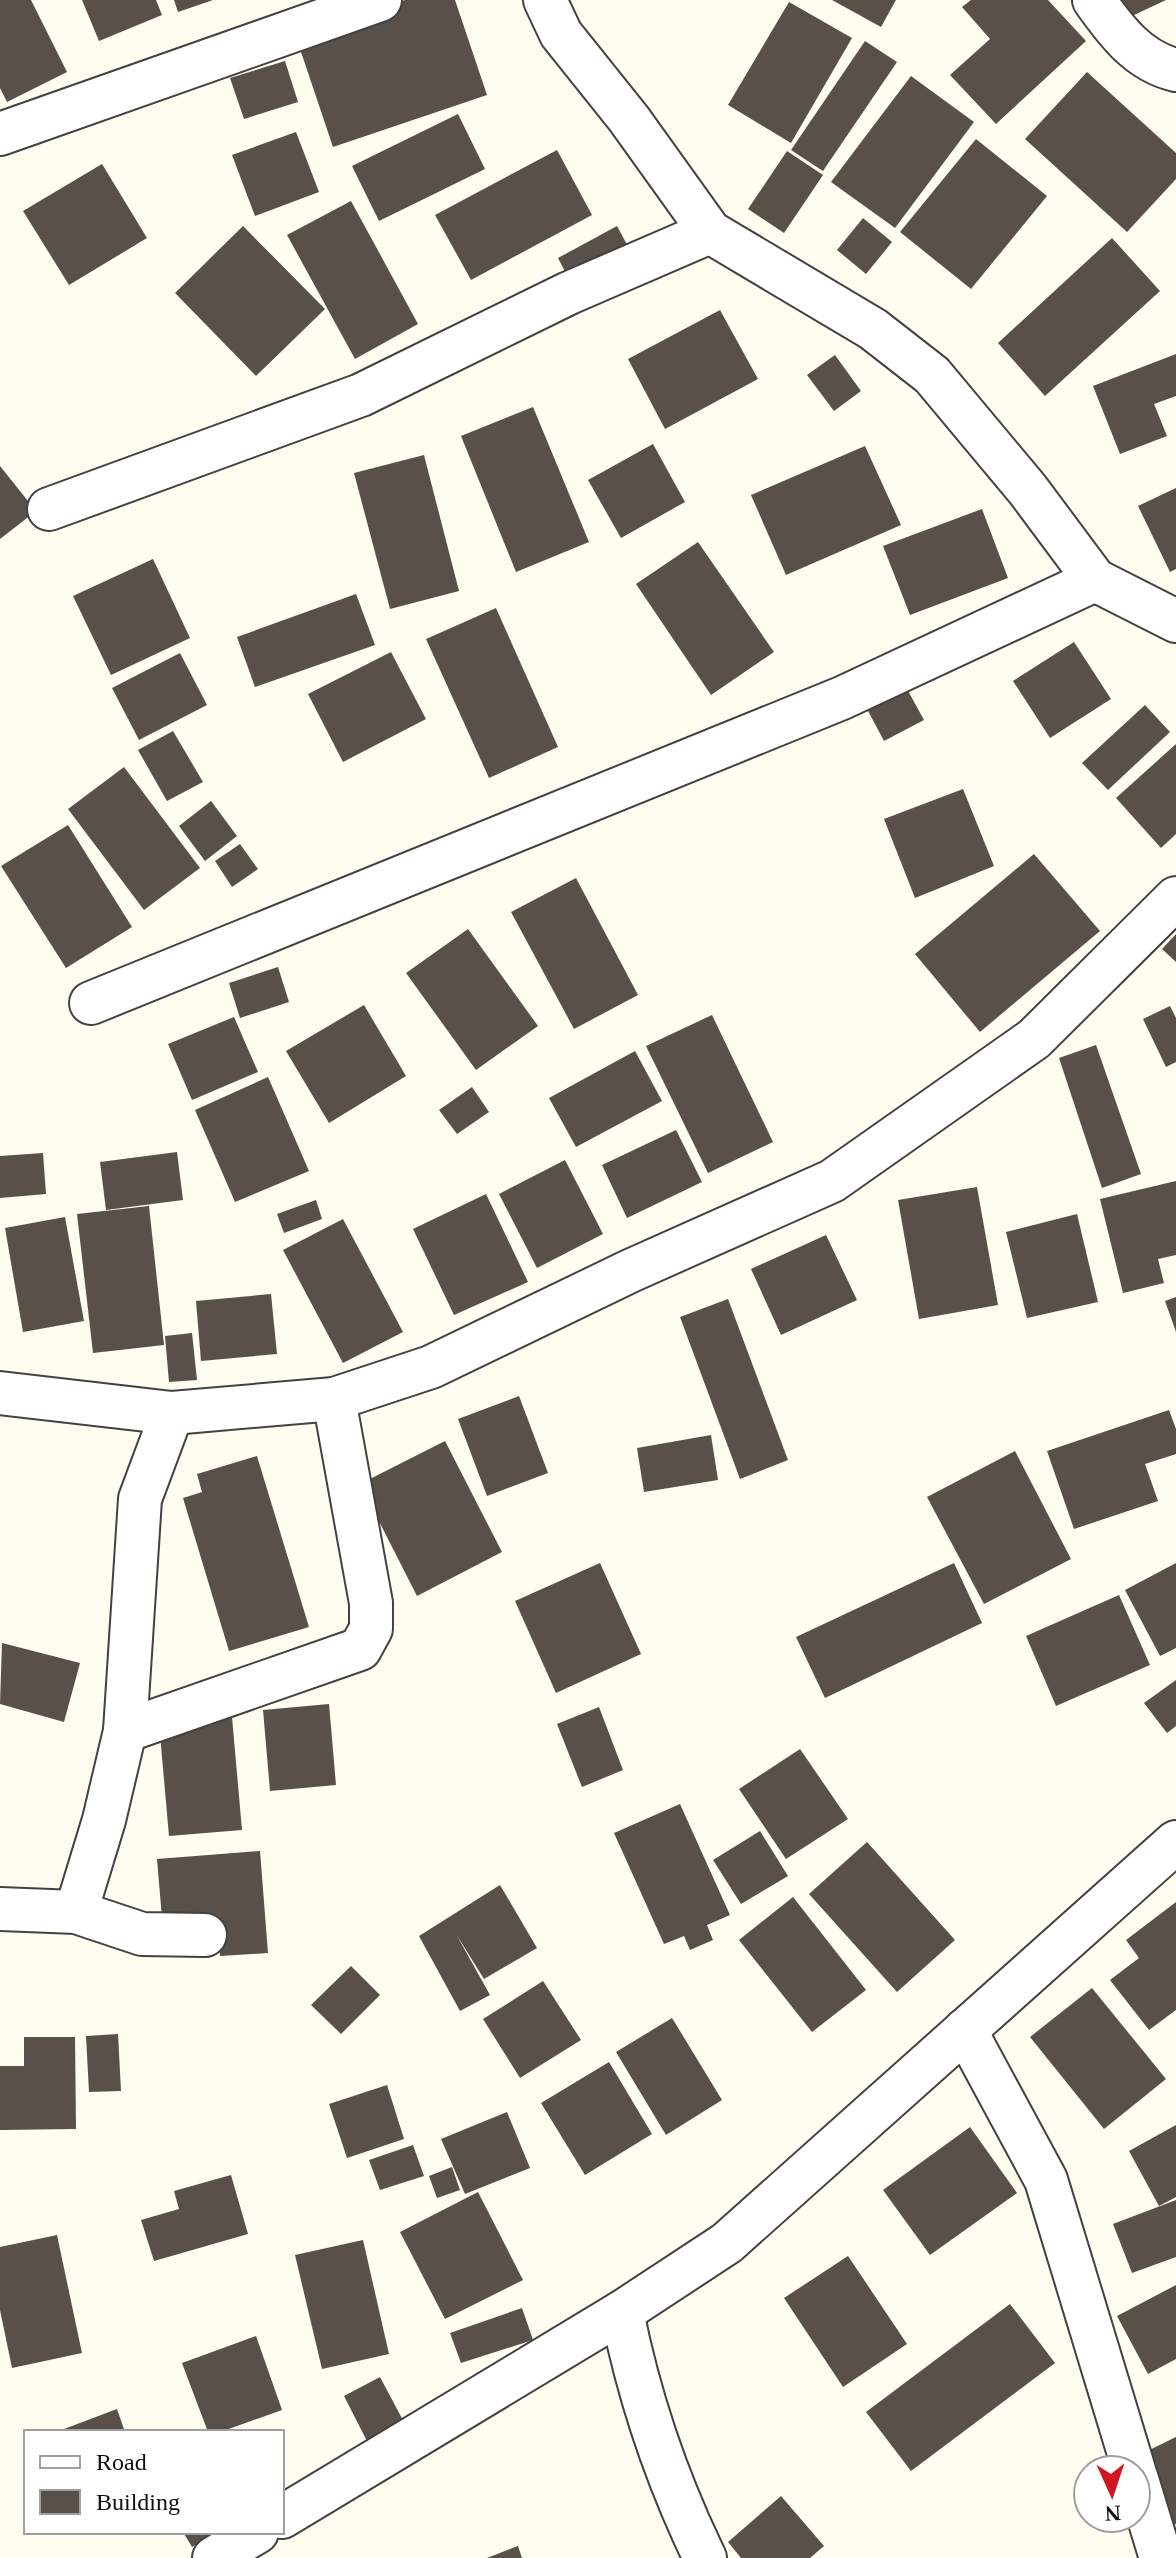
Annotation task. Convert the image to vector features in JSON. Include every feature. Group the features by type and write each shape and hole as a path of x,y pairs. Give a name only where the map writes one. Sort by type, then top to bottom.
{"street":[{"path":"0,134 380,0"},
{"path":"545,0 561,34 629,119 710,232 873,329 932,375 1028,490 1095,580 1176,621"},
{"path":"1094,0 1115,30 1153,65 1176,70"},
{"path":"49,509 361,395 569,293 710,232"},
{"path":"91,1003 842,698 1095,580"},
{"path":"0,1393 172,1413 334,1399 431,1367 630,1271 832,1181 1034,1039 1176,898"},
{"path":"125,1731 360,1649 371,1629 371,1603 334,1399"},
{"path":"76,1912 104,1820 125,1731 140,1499 172,1413"},
{"path":"284,2516 622,2312 727,2243 1176,1842"},
{"path":"0,1909 76,1912 142,1934 205,1935"},
{"path":"965,2030 1046,2180 1129,2454"},
{"path":"622,2312 637,2386 687,2521 705,2558"},
{"path":"1152,2528 1161,2558"},
{"path":"214,2558 254,2534"}],"building":[{"path":"0,0 31,0 67,72 7,102 0,88"},
{"path":"82,0 156,0 162,15 99,41"},
{"path":"174,0 213,0 178,12"},
{"path":"405,0 455,0 487,95 333,147 296,37"},
{"path":"832,0 896,0 881,27"},
{"path":"971,0 1048,0 1086,41 996,124 950,75 990,39 962,7"},
{"path":"1103,0 1166,0 1115,24"},
{"path":"789,2 852,38 791,143 728,105"},
{"path":"865,41 897,62 823,171 791,150"},
{"path":"285,61 298,102 244,119 230,78"},
{"path":"1087,72 1176,153 1176,179 1127,232 1025,139"},
{"path":"911,76 974,122 895,228 831,182"},
{"path":"458,114 485,169 379,221 352,166"},
{"path":"296,132 319,192 255,216 232,155"},
{"path":"976,139 1047,196 971,289 900,232"},
{"path":"557,150 592,215 471,280 435,215"},
{"path":"787,151 823,175 784,233 748,209"},
{"path":"102,164 147,238 69,285 23,211"},
{"path":"351,201 418,324 355,359 287,235"},
{"path":"863,218 892,242 866,274 837,250"},
{"path":"243,226 325,309 256,376 175,293"},
{"path":"617,226 632,254 572,285 558,258"},
{"path":"1112,238 1160,291 1045,396 998,343"},
{"path":"720,310 758,379 665,429 628,359"},
{"path":"1176,354 1176,396 1154,404 1167,436 1120,454 1093,386"},
{"path":"835,355 861,391 834,411 807,375"},
{"path":"533,407 589,542 516,572 461,436"},
{"path":"653,444 685,502 621,538 588,480"},
{"path":"865,446 901,525 786,575 751,495"},
{"path":"424,455 459,591 390,609 354,473"},
{"path":"0,466 36,511 0,539"},
{"path":"1176,488 1176,569 1170,572 1138,506"},
{"path":"982,509 1008,578 910,615 883,546"},
{"path":"698,542 774,652 711,695 636,584"},
{"path":"153,559 190,638 111,675 73,596"},
{"path":"356,594 375,645 255,687 237,637"},
{"path":"496,608 558,747 489,778 426,639"},
{"path":"1074,642 1111,699 1050,738 1013,681"},
{"path":"391,652 426,719 343,762 308,694"},
{"path":"180,653 207,705 139,740 112,688"},
{"path":"907,689 924,720 884,741 867,709"},
{"path":"1145,705 1170,732 1108,790 1082,763"},
{"path":"173,731 203,782 167,801 138,750"},
{"path":"1176,744 1176,834 1161,848 1116,798"},
{"path":"124,767 200,868 144,910 68,809"},
{"path":"963,789 994,866 915,898 884,819"},
{"path":"211,801 237,836 205,861 179,826"},
{"path":"68,825 132,927 66,968 1,866"},
{"path":"240,844 258,869 232,887 215,861"},
{"path":"1034,854 1100,931 980,1032 915,954"},
{"path":"576,878 638,995 574,1029 511,912"},
{"path":"468,929 538,1026 476,1070 406,973"},
{"path":"1176,934 1176,962 1162,949"},
{"path":"278,967 289,1002 240,1018 229,983"},
{"path":"364,1005 406,1076 329,1123 286,1051"},
{"path":"1170,1006 1176,1018 1176,1062 1166,1067 1143,1019"},
{"path":"712,1015 773,1142 708,1173 646,1046"},
{"path":"234,1017 258,1072 192,1100 168,1044"},
{"path":"1096,1045 1141,1174 1102,1188 1059,1058"},
{"path":"635,1051 662,1101 576,1147 549,1098"},
{"path":"268,1077 309,1171 235,1202 195,1110"},
{"path":"472,1087 489,1112 457,1134 439,1110"},
{"path":"676,1130 702,1182 627,1218 602,1165"},
{"path":"177,1152 183,1200 106,1210 100,1162"},
{"path":"43,1153 46,1194 0,1198 0,1156"},
{"path":"565,1160 603,1234 537,1268 499,1194"},
{"path":"1176,1181 1176,1255 1158,1259 1164,1283 1123,1293 1100,1199"},
{"path":"977,1187 998,1305 919,1319 898,1200"},
{"path":"486,1194 528,1282 454,1315 413,1229"},
{"path":"316,1200 322,1219 284,1233 277,1214"},
{"path":"149,1206 164,1345 93,1353 77,1214"},
{"path":"1077,1214 1098,1302 1027,1318 1006,1232"},
{"path":"65,1217 84,1321 23,1332 5,1228"},
{"path":"343,1219 403,1332 343,1363 283,1250"},
{"path":"826,1235 857,1300 781,1335 751,1269"},
{"path":"271,1294 277,1354 201,1361 196,1301"},
{"path":"1176,1297 1176,1332 1165,1301"},
{"path":"728,1299 788,1460 740,1479 680,1317"},
{"path":"192,1333 197,1380 169,1382 165,1336"},
{"path":"519,1396 548,1473 487,1496 458,1419"},
{"path":"1169,1410 1176,1429 1176,1454 1145,1464 1158,1501 1074,1529 1047,1451"},
{"path":"711,1435 718,1480 644,1492 637,1448"},
{"path":"445,1441 502,1552 417,1596 360,1484"},
{"path":"1015,1451 1071,1559 984,1604 927,1497"},
{"path":"257,1456 309,1627 229,1651 183,1498 202,1492 197,1474"},
{"path":"600,1563 641,1654 556,1693 515,1601"},
{"path":"954,1563 982,1623 825,1698 796,1637"},
{"path":"1176,1563 1176,1648 1160,1656 1125,1590"},
{"path":"1119,1595 1150,1665 1056,1706 1026,1636"},
{"path":"2,1643 80,1663 64,1722 0,1704"},
{"path":"1176,1680 1176,1726 1167,1733 1144,1703"},
{"path":"329,1704 336,1785 270,1791 263,1710"},
{"path":"599,1707 623,1770 582,1787 557,1724"},
{"path":"232,1717 242,1830 169,1836 159,1723"},
{"path":"800,1749 848,1819 786,1859 739,1789"},
{"path":"680,1804 730,1915 707,1925 713,1940 690,1950 684,1936 664,1944 614,1833"},
{"path":"760,1831 788,1876 741,1904 713,1860"},
{"path":"867,1842 955,1940 897,1992 809,1894"},
{"path":"260,1851 268,1953 220,1956 218,1926 163,1930 157,1859"},
{"path":"500,1885 537,1948 484,1979 456,1934 490,1995 460,2011 419,1936"},
{"path":"793,1897 866,1990 812,2032 739,1940"},
{"path":"1176,1902 1176,2010 1149,2030 1110,1980 1139,1958 1126,1940"},
{"path":"351,1966 380,1995 341,2034 311,2005"},
{"path":"543,1981 581,2040 520,2078 483,2019"},
{"path":"1092,1988 1166,2079 1104,2129 1030,2037"},
{"path":"672,2018 722,2100 666,2135 616,2052"},
{"path":"118,2034 121,2091 89,2092 86,2036"},
{"path":"24,2037 75,2037 76,2129 0,2130 0,2066 24,2066"},
{"path":"609,2062 652,2134 585,2175 541,2103"},
{"path":"387,2085 404,2139 347,2158 329,2104"},
{"path":"507,2112 530,2168 465,2194 441,2139"},
{"path":"1176,2125 1176,2197 1159,2206 1129,2151"},
{"path":"970,2127 1017,2193 930,2255 883,2190"},
{"path":"413,2145 424,2176 380,2190 369,2160"},
{"path":"452,2167 460,2190 437,2198 429,2176"},
{"path":"231,2175 248,2234 154,2261 141,2220 179,2209 174,2191"},
{"path":"478,2192 523,2280 445,2319 400,2232"},
{"path":"1176,2200 1176,2257 1132,2273 1113,2224"},
{"path":"57,2235 82,2353 12,2368 0,2310 0,2247"},
{"path":"363,2240 389,2354 322,2369 295,2255"},
{"path":"848,2256 907,2344 843,2387 784,2298"},
{"path":"1176,2285 1176,2359 1148,2374 1117,2316"},
{"path":"1010,2304 1055,2363 911,2471 866,2412"},
{"path":"522,2308 533,2340 461,2363 450,2333"},
{"path":"256,2336 282,2410 226,2430 207,2430 182,2363"},
{"path":"380,2377 406,2426 369,2445 344,2396"},
{"path":"117,2409 124,2430 61,2430"},
{"path":"1176,2437 1176,2524 1172,2526 1152,2486 1152,2454 1141,2454"},
{"path":"781,2496 824,2546 810,2558 741,2558 728,2542"},
{"path":"184,2534 215,2534 192,2547"},
{"path":"518,2546 522,2558 487,2558"}]}
